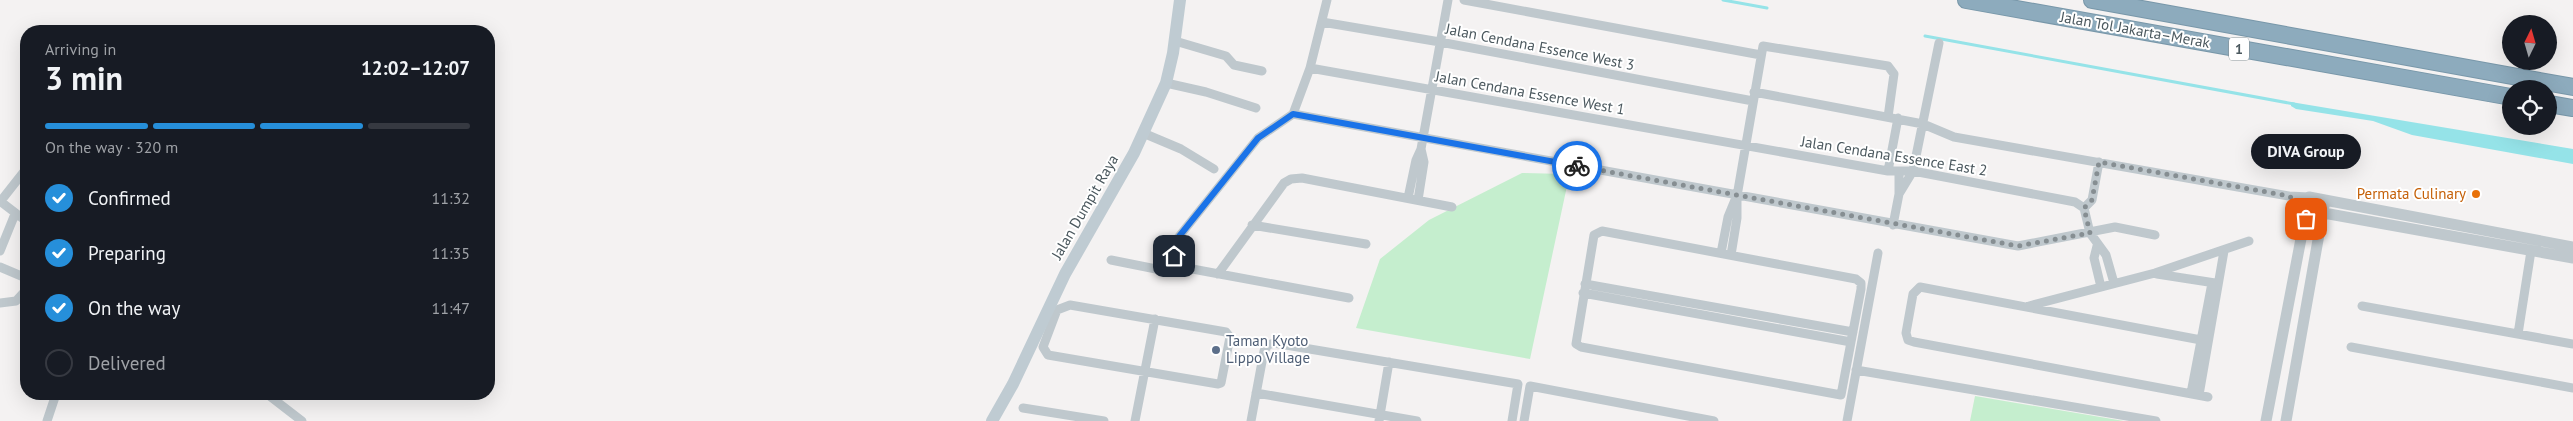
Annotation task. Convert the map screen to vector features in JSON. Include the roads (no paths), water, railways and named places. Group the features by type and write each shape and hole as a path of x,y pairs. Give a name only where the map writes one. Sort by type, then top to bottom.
{"highway":[{"name":"Jalan Tol Jakarta–Merak","path":"1966,0 2502,95"},
{"name":"Jalan Tol Jakarta–Merak","path":"2092,0 2573,87"},
{"path":"2557,105 2573,108"}],"main road":[{"name":"Jalan Dumpit Raya","path":"992,421 1013,384 1066,274 1097,221 1143,133 1166,83 1175,41 1180,0"}],"street":[{"path":"1111,260 1171,272 1177,239 1258,138 1293,114 1310,68 1327,0"},
{"path":"1413,199 1416,160 1423,138 1448,0"},
{"path":"1464,0 1761,55"},
{"name":"Jalan Cendana Essence West 3","path":"1322,22 1754,96 1898,118 1923,124 1954,137 2289,196 2310,197"},
{"path":"1175,41 1226,56 1234,65 1262,71"},
{"path":"1899,194 1914,170 1938,43"},
{"path":"1731,255 1737,218 1737,196 1763,46 1888,66 1894,74 1888,117"},
{"name":"Jalan Cendana Essence West 1","path":"1310,68 1432,88 1746,146"},
{"path":"1166,83 1206,92 1256,108"},
{"path":"1293,114 1893,225 2018,246 2115,227 2155,235"},
{"path":"1888,171 1898,118"},
{"path":"1143,133 1181,149 1214,169"},
{"name":"Jalan Cendana Essence East 2","path":"1746,146 1888,171 1914,170 2075,202 2084,208"},
{"path":"2099,162 2092,200 2084,208 2090,233 2097,246 2106,255 2114,284"},
{"path":"1893,225 1899,194 1899,172"},
{"path":"20,176 0,201 20,216"},
{"path":"1218,274 1284,183 1291,179 1302,178 1452,207"},
{"path":"1721,253 1728,217 1737,196"},
{"path":"2289,196 2308,210 2573,258"},
{"path":"2266,421 2310,197 2573,247"},
{"path":"2286,421 2325,200"},
{"path":"0,251 15,214"},
{"path":"1252,225 1366,244"},
{"path":"1602,231 1731,255 1856,279 1861,283 1841,395 1837,396 1581,347 1576,344 1575,339 1594,235 1597,232 1602,231"},
{"path":"2026,306 2155,273 2249,241"},
{"path":"2097,246 2094,258 2101,287"},
{"path":"2518,334 2530,250"},
{"path":"2200,395 2201,340 2224,251"},
{"path":"1847,421 1878,253"},
{"path":"0,267 20,275"},
{"path":"1187,268 1349,298"},
{"path":"2155,273 2215,283"},
{"path":"2200,395 2215,283"},
{"path":"2200,395 1914,342 1908,340 1906,334 1913,294 1920,287 2201,340"},
{"path":"1584,289 1852,337"},
{"path":"0,303 16,301 20,297"},
{"path":"1070,305 1155,319 1228,334 1230,337 1222,381 1218,384 1145,372 1054,357 1045,352 1043,341 1057,310 1070,305"},
{"path":"2362,306 2573,344"},
{"path":"1135,421 1155,319"},
{"path":"1251,421 1264,351 1271,343 1518,384 1512,421"},
{"path":"2351,347 2573,388"},
{"path":"1379,418 1389,362"},
{"path":"1856,370 2156,421"},
{"path":"1524,421 1530,386 1691,419 1714,421"},
{"path":"1256,393 1379,418 1417,421"},
{"path":"47,421 54,400"},
{"path":"275,400 302,421"},
{"path":"1023,408 1104,421"}],"water":[{"path":"2291,102 2573,149 2573,164 2412,135 2373,121 2296,109 2291,106"}],"waterway":[{"path":"1723,0 1767,8"},
{"path":"1925,36 2294,104"}],"place":[{"name":"Permata Culinary","path":"2476,194"},
{"name":"DIVA Group","path":"2306,219"},
{"name":"Taman Kyoto Lippo Village","path":"1216,350"}]}
